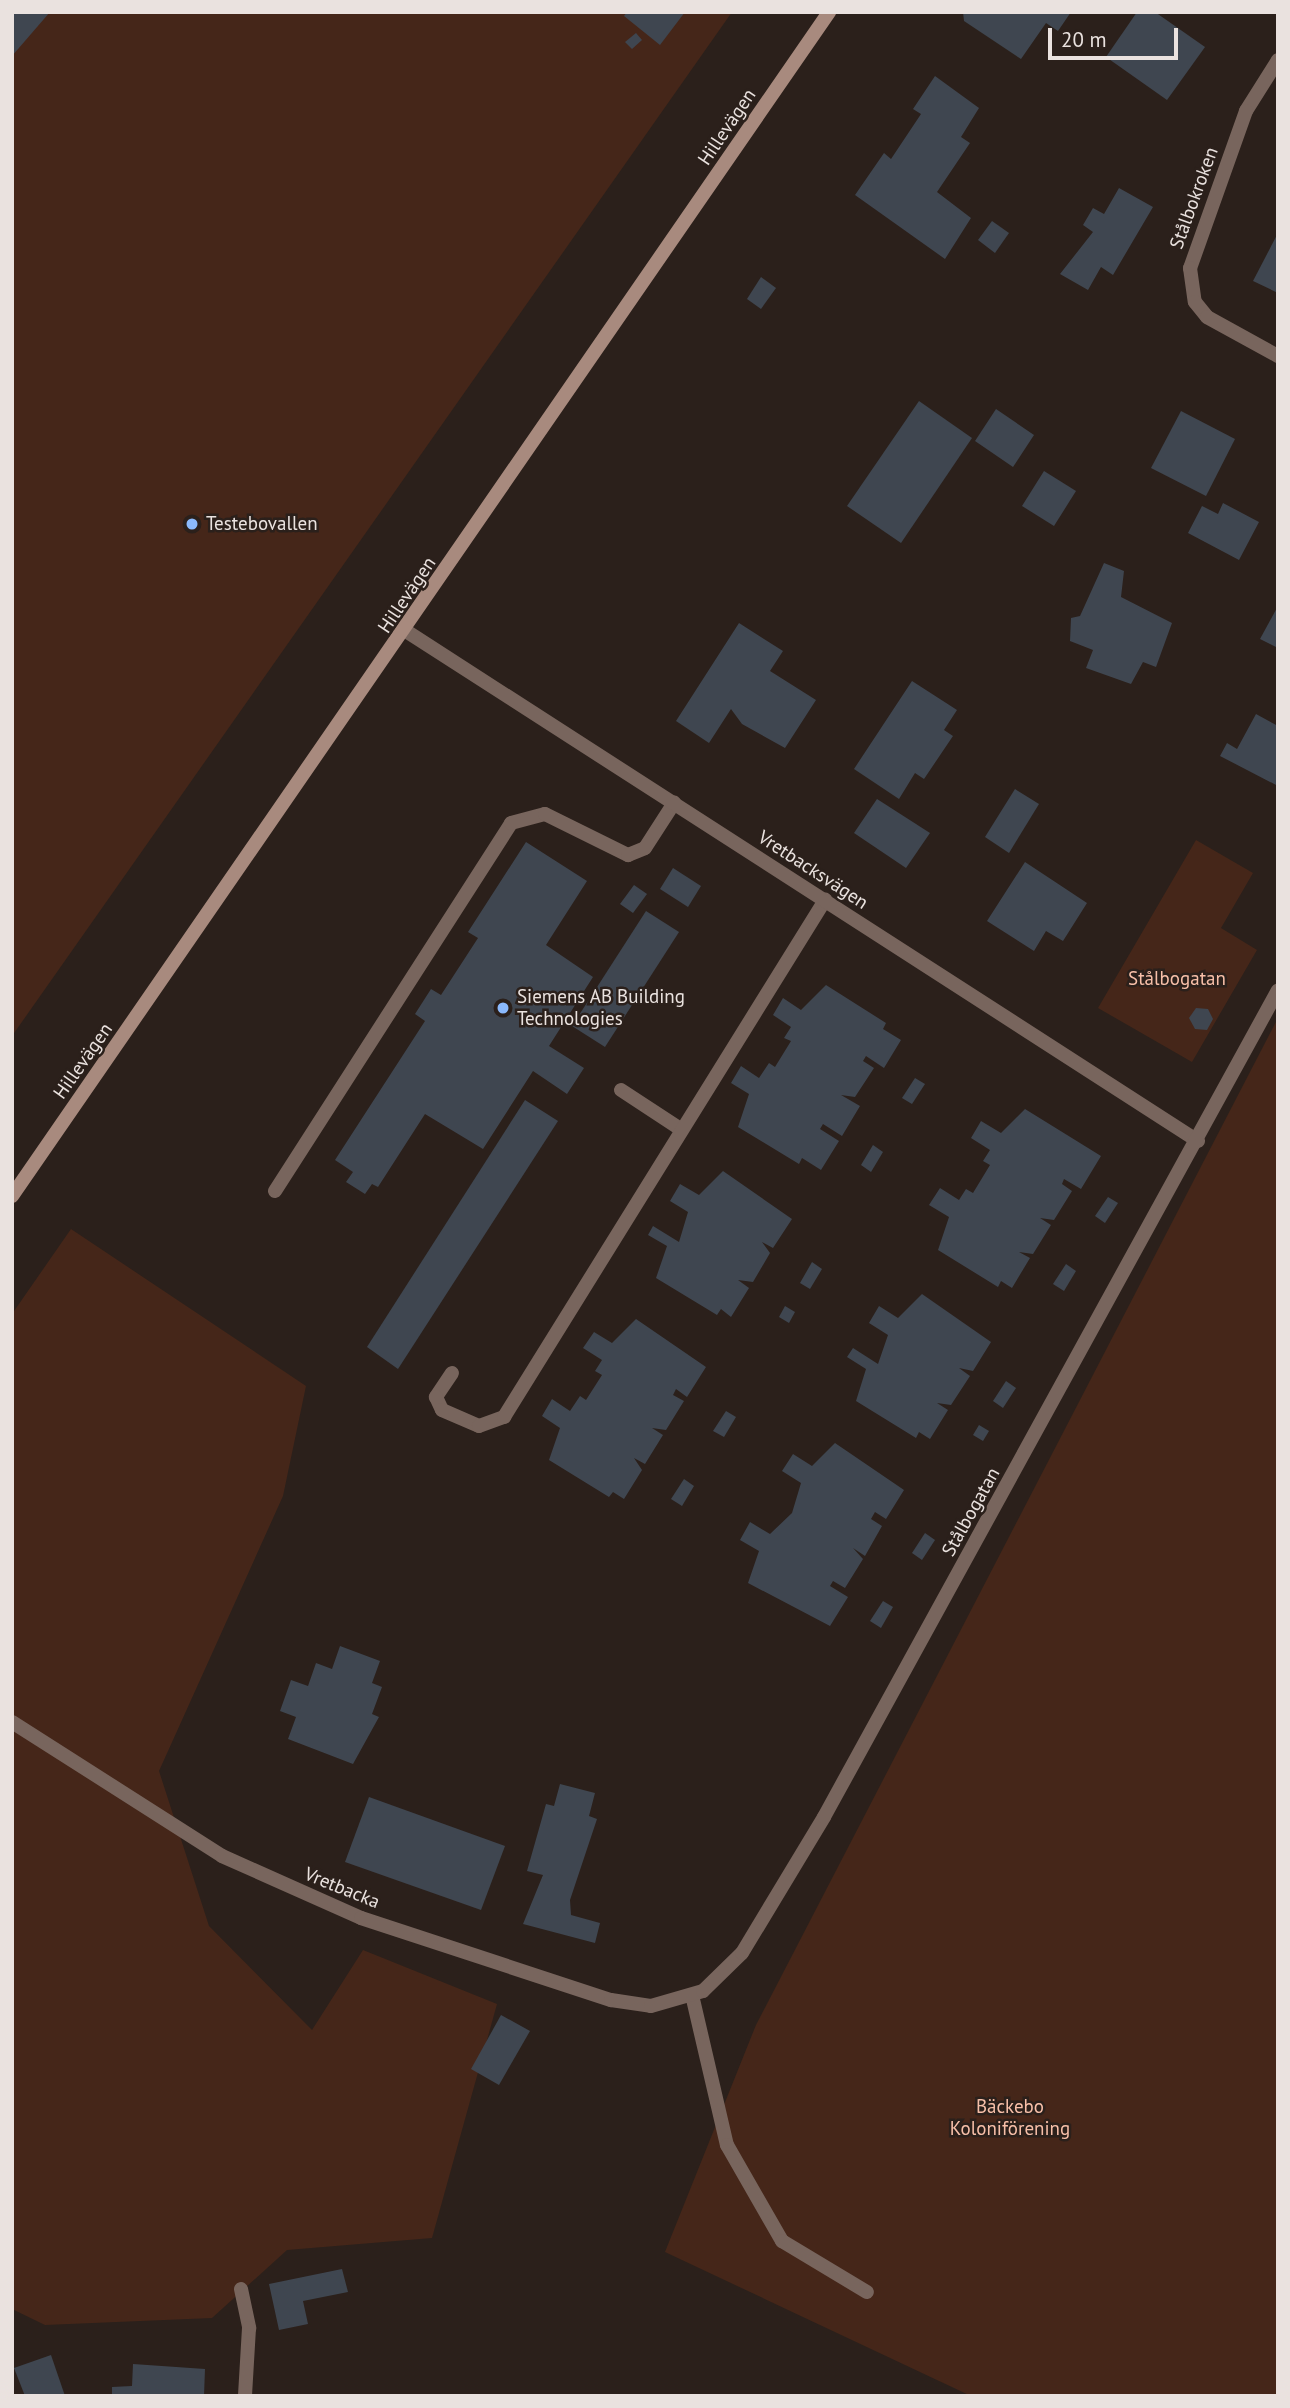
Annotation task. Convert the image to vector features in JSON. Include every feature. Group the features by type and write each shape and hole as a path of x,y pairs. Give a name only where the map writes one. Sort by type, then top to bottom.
{"street":[{"name":"Hillevägen","path":"12,1196 406,631 829,12"},
{"name":"Stålbokroken","path":"1278,60 1246,111 1190,268 1195,302 1207,317 1278,356"},
{"name":"Vretbacksvägen","path":"406,631 1198,1141"},
{"path":"275,1191 511,823 545,814 615,854 628,855 645,848 674,803"},
{"path":"452,1373 436,1397 442,1410 478,1426 494,1426 504,1417 679,1128 825,900"},
{"name":"Stålbogatan","path":"692,1995 742,1953 824,1817 1198,1141 1278,990"},
{"path":"621,1090 679,1128"},
{"name":"Vretbacka","path":"12,1722 222,1856 361,1918 611,2000 651,2006 692,1995"},
{"path":"692,1995 727,2145 782,2241 866,2292"},
{"path":"241,2289 249,2328 245,2396"}],"green space":[{"name":"Testebovallen","path":"12,12 732,12 12,1036"},
{"name":"Stålbogatan","path":"1196,840 1253,873 1221,928 1257,950 1192,1062 1098,1008"},
{"name":"Bäckebo Koloniförening","path":"1278,1018 1278,2396 971,2396 665,2252 756,2025"},
{"path":"71,1229 306,1386 283,1496 159,1771 209,1926 312,2030 363,1950 497,2004 432,2238 287,2250 212,2318 45,2325 12,2309 12,1314"}],"building":[{"path":"12,12 50,12 12,56"},
{"path":"627,12 685,12 660,45 624,16"},
{"path":"963,12 1071,12 1058,31 1046,23 1021,59 964,21"},
{"path":"1137,12 1155,12 1205,47 1167,100 1106,57"},
{"path":"636,33 642,40 632,49 625,42"},
{"path":"935,76 979,108 961,137 970,143 937,192 971,218 945,259 855,195 884,153 891,159 921,114 913,109"},
{"path":"1119,188 1153,207 1113,275 1101,267 1088,290 1060,274 1093,232 1083,225 1093,208 1104,214"},
{"path":"992,221 1009,233 995,253 978,240"},
{"path":"1278,233 1278,293 1253,281"},
{"path":"761,277 776,288 761,309 747,299"},
{"path":"919,401 972,438 901,543 847,506"},
{"path":"996,409 1034,435 1013,467 975,441"},
{"path":"1181,411 1235,439 1206,496 1151,468"},
{"path":"1044,471 1076,491 1054,526 1022,506"},
{"path":"1223,503 1259,522 1239,560 1188,533 1202,506 1218,514"},
{"path":"1104,563 1124,571 1121,597 1172,623 1156,667 1143,662 1131,684 1086,668 1093,650 1070,641 1071,618 1080,616"},
{"path":"1278,606 1278,648 1260,639"},
{"path":"739,623 783,651 770,671 816,700 785,748 742,724 731,709 709,743 676,721"},
{"path":"912,681 957,710 944,730 953,736 924,779 915,773 899,799 854,769"},
{"path":"1256,714 1278,726 1278,786 1220,756 1227,743 1237,749"},
{"path":"1015,789 1039,804 1009,853 985,837"},
{"path":"877,799 930,833 906,868 854,833"},
{"name":"Siemens AB Building Technologies","path":"526,842 587,881 546,945 593,977 549,1046 584,1068 567,1094 533,1071 483,1149 425,1114 378,1187 372,1184 365,1194 346,1182 353,1172 335,1160 425,1021 415,1014 431,989 441,995 478,938 468,932"},
{"path":"1025,862 1087,903 1063,941 1046,931 1034,951 987,921"},
{"path":"673,868 701,886 688,907 660,889"},
{"path":"634,885 647,894 633,913 620,904"},
{"path":"646,911 679,932 605,1047 572,1026"},
{"path":"826,985 886,1023 883,1029 901,1040 884,1068 866,1056 863,1061 874,1068 855,1097 841,1095 860,1106 842,1136 823,1124 820,1129 839,1141 821,1170 802,1158 799,1164 738,1127 749,1094 731,1083 741,1066 759,1078 769,1063 775,1067 791,1041 784,1038 791,1027 773,1015 783,998 801,1010"},
{"path":"1196,1008 1208,1009 1213,1019 1207,1030 1195,1029 1189,1018"},
{"path":"915,1078 925,1084 912,1104 902,1098"},
{"path":"525,1100 558,1121 398,1369 367,1347"},
{"path":"1025,1109 1101,1156 1081,1189 1064,1179 1062,1184 1072,1191 1054,1220 1040,1218 1051,1225 1033,1254 1019,1252 1030,1258 1012,1288 1001,1281 998,1287 938,1250 949,1217 929,1205 940,1188 959,1200 966,1189 973,1193 990,1165 983,1161 990,1150 971,1138 981,1121 1001,1133"},
{"path":"873,1145 883,1152 871,1172 861,1165"},
{"path":"723,1171 792,1219 773,1248 762,1242 770,1253 753,1282 738,1280 749,1288 731,1317 721,1309 717,1315 656,1278 667,1246 648,1235 653,1226 679,1242 688,1212 670,1201 680,1184 699,1195"},
{"path":"1108,1197 1118,1203 1105,1223 1095,1216"},
{"path":"812,1262 822,1269 810,1289 800,1283"},
{"path":"1066,1264 1076,1271 1064,1291 1053,1284"},
{"path":"922,1294 991,1342 973,1371 959,1368 970,1376 951,1405 937,1403 948,1410 930,1439 919,1432 916,1438 856,1401 866,1369 847,1357 853,1348 878,1364 888,1335 869,1323 879,1306 898,1318"},
{"path":"785,1306 795,1312 789,1323 779,1317"},
{"path":"636,1319 706,1367 687,1397 676,1389 673,1395 684,1401 666,1430 652,1428 663,1435 645,1464 634,1458 642,1470 624,1499 613,1492 609,1497 549,1460 560,1428 542,1416 552,1399 570,1411 580,1396 586,1400 602,1375 595,1371 602,1360 583,1348 594,1332 612,1343"},
{"path":"1006,1381 1016,1388 1003,1408 993,1401"},
{"path":"726,1411 736,1417 724,1437 713,1431"},
{"path":"979,1425 989,1431 983,1441 973,1435"},
{"path":"835,1443 904,1490 886,1519 875,1512 871,1519 882,1526 865,1556 853,1548 863,1559 845,1588 833,1581 830,1586 848,1597 830,1626 748,1583 759,1551 740,1540 750,1522 770,1534 792,1513 801,1483 782,1471 793,1454 812,1466"},
{"path":"684,1479 694,1486 682,1506 671,1499"},
{"path":"925,1533 935,1540 922,1560 912,1553"},
{"path":"883,1601 893,1607 881,1628 870,1621"},
{"path":"340,1646 380,1661 372,1683 382,1687 372,1714 379,1717 353,1764 288,1739 296,1717 280,1711 291,1680 308,1686 316,1663 332,1669"},
{"path":"560,1784 595,1793 589,1816 597,1819 570,1900 571,1915 600,1923 595,1943 523,1924 543,1875 527,1871 546,1804 554,1806"},
{"path":"369,1797 505,1846 481,1910 345,1862"},
{"path":"501,2015 530,2031 499,2085 471,2069"},
{"path":"342,2269 348,2292 303,2301 308,2324 279,2330 269,2284"},
{"path":"51,2355 65,2396 25,2396 14,2368"},
{"path":"133,2364 205,2369 204,2396 112,2396 112,2387 132,2386"}],"place":[{"name":"Testebovallen","path":"192,524"},
{"name":"Siemens AB Building Technologies","path":"503,1008"}]}
